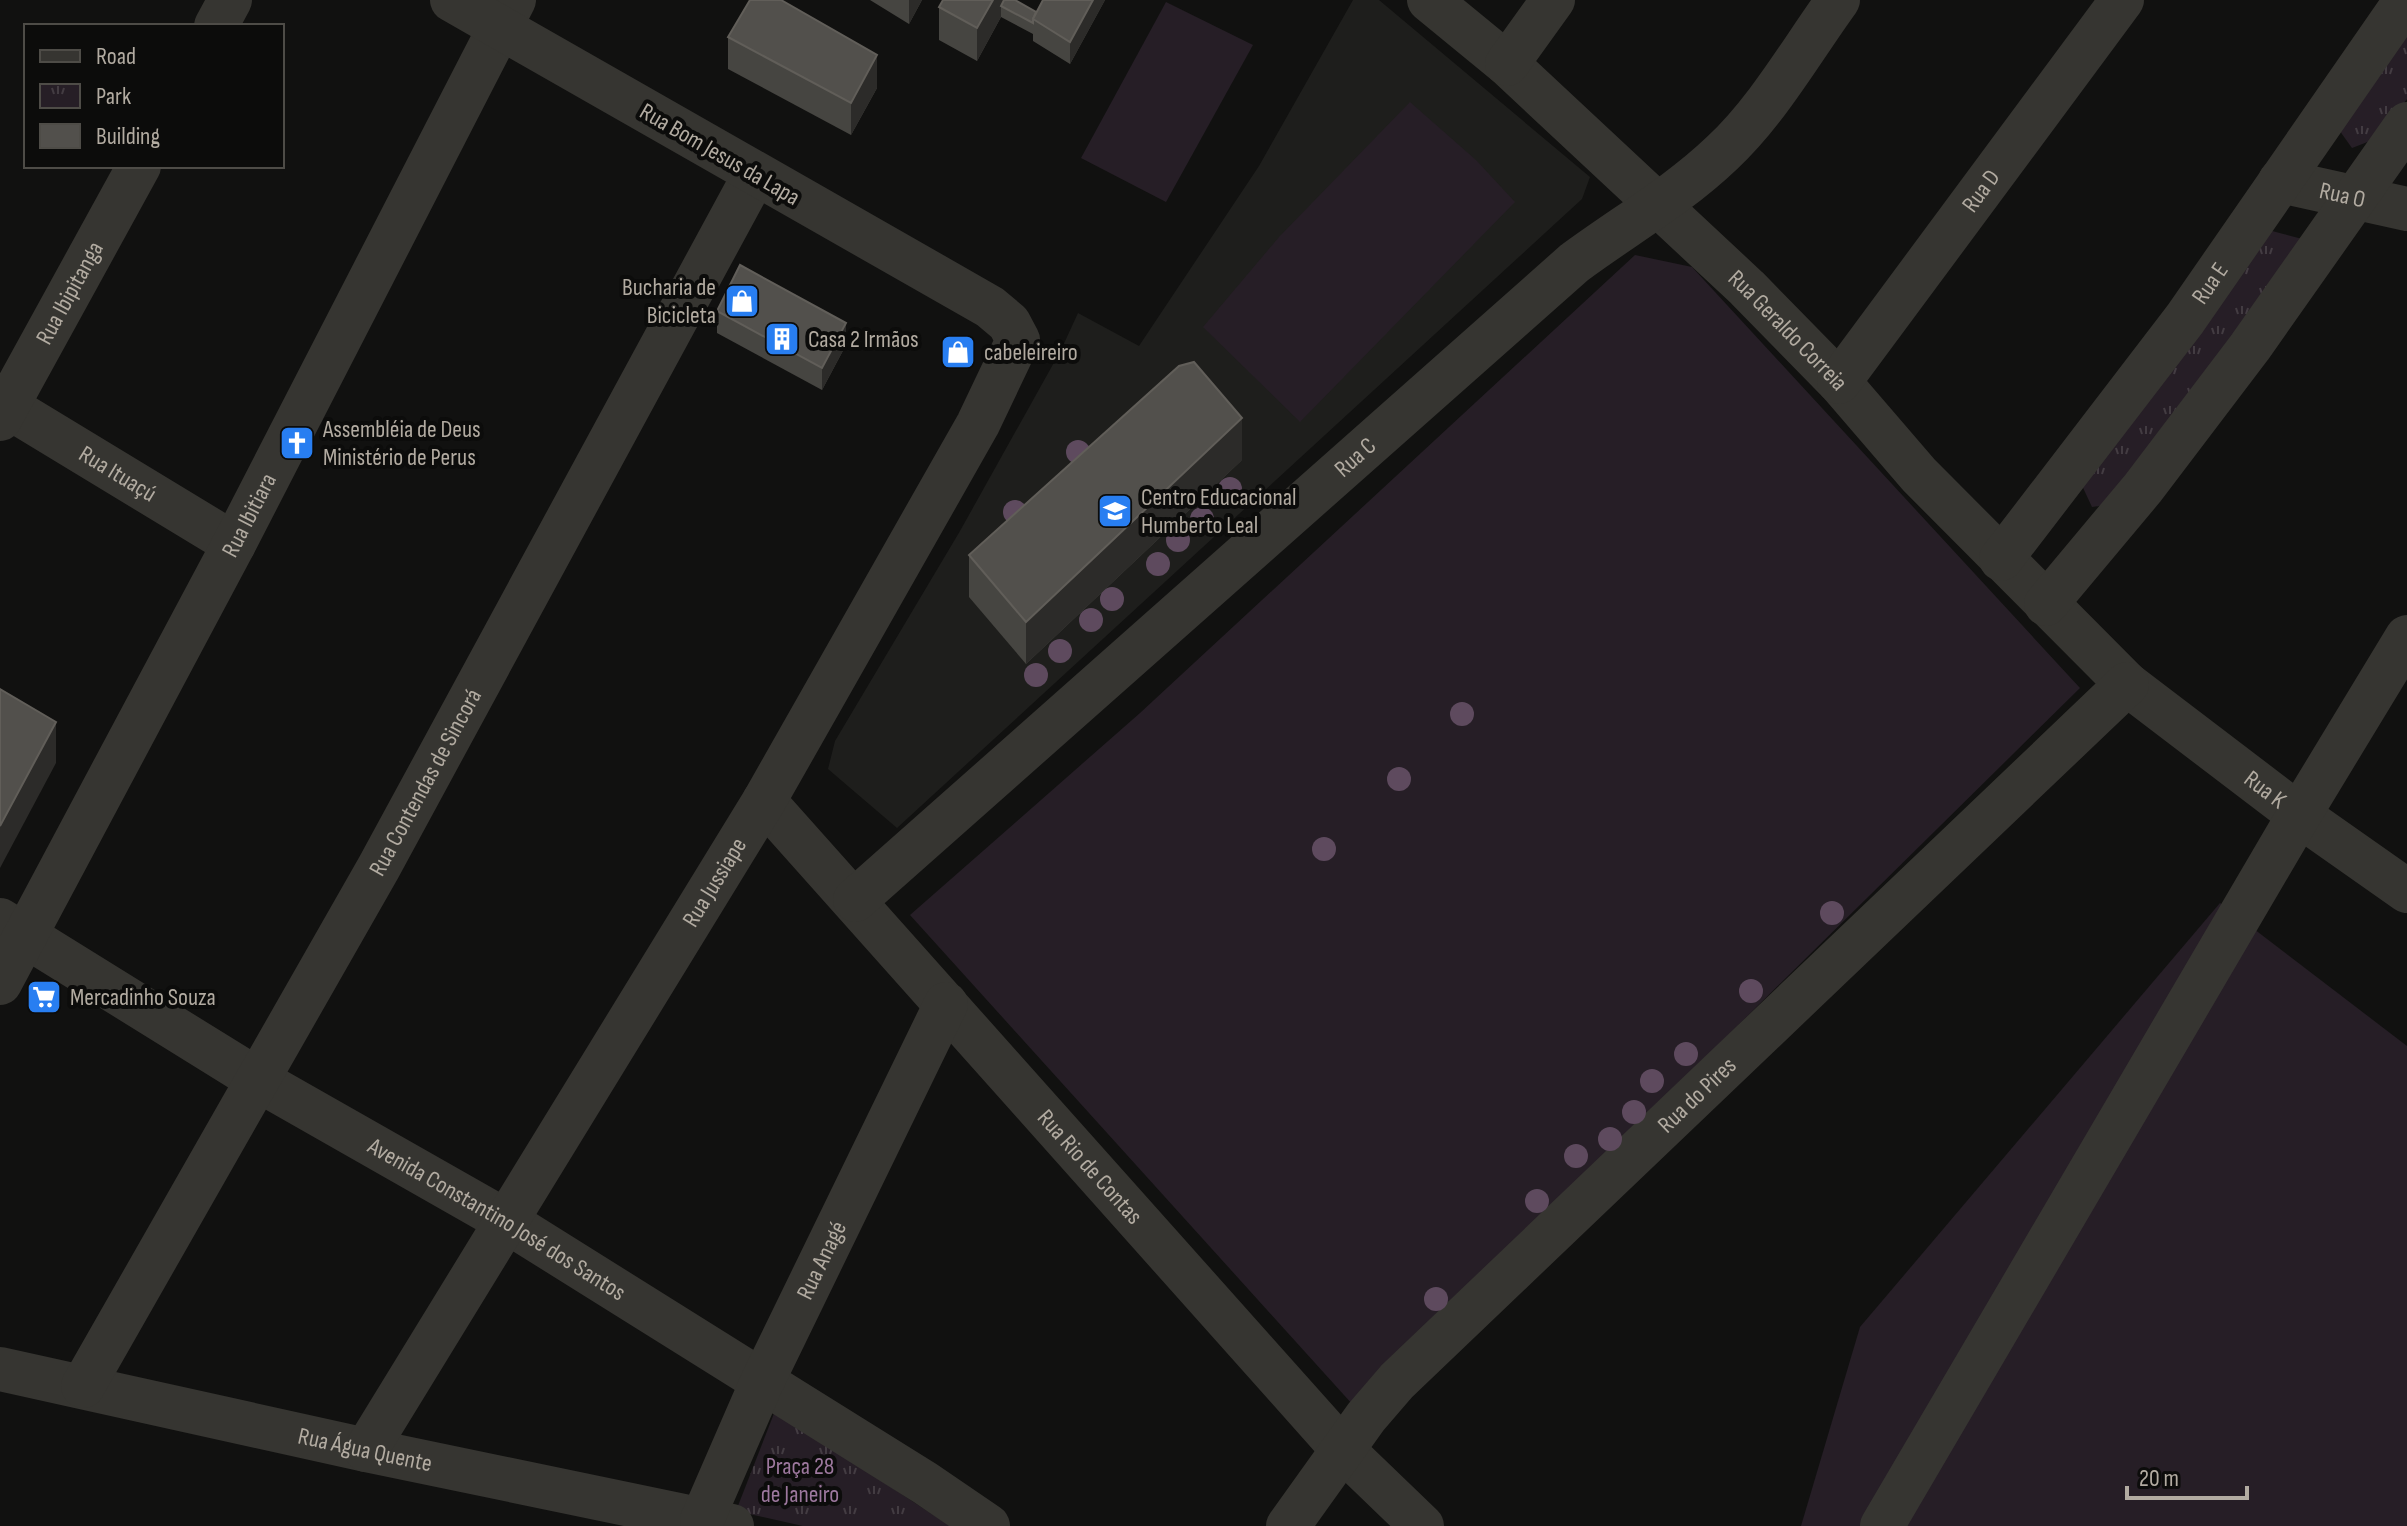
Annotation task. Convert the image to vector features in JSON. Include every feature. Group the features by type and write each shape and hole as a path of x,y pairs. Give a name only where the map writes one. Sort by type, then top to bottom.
{"street":[{"path":"217,24 230,0"},
{"name":"Rua Bom Jesus da Lapa","path":"452,0 506,14 755,174 990,307"},
{"name":"Rua Geraldo Correia","path":"1429,0 1507,64 1662,205 1839,382 1919,475 2127,684"},
{"path":"1507,64 1553,0"},
{"name":"Rua C","path":"855,900 1574,263 1662,205 1724,151 1747,126 1838,0"},
{"name":"Rua D","path":"1839,382 2122,0"},
{"name":"Rua E","path":"2001,559 2185,319 2406,0"},
{"name":"Rua Ibitiara","path":"0,983 13,927 234,544 506,14"},
{"path":"2046,604 2143,488 2214,394 2407,124"},
{"name":"Rua Ibipitanga","path":"2,409 138,168"},
{"name":"Rua Contendas de Sincorá","path":"83,1386 379,867 755,174"},
{"name":"Rua O","path":"2280,181 2407,209"},
{"name":"Rua Jussiape","path":"366,1450 764,801 1016,351 1018,340 1015,331 990,307"},
{"name":"Rua Ituaçú","path":"2,409 234,544"},
{"path":"1882,1526 2299,815 2407,637"},
{"name":"Rua K","path":"2127,684 2299,815 2407,891"},
{"name":"Rua do Pires","path":"1288,1526 1342,1449 1397,1381 2127,684"},
{"name":"Rua Rio de Contas","path":"764,801 1342,1449 1422,1526"},
{"name":"Avenida Constantino José dos Santos","path":"13,927 258,1080 506,1221 988,1526"},
{"name":"Rua Anagé","path":"717,1523 762,1382 946,1004"},
{"name":"Rua Água Quente","path":"0,1369 366,1450 583,1512 717,1523"}],"shaded area":[{"path":"1353,0 1379,0 1590,177 1582,199 897,828 828,769 835,741 960,531 1061,350 1078,313 1139,346 1259,166"}],"green space":[{"path":"1166,2 1253,45 1166,202 1081,158"},
{"path":"2407,25 2407,99 2375,139 2352,148 2337,127"},
{"path":"1410,102 1476,160 1515,202 1300,422 1203,327 1279,237"},
{"path":"2272,231 2302,239 2111,504 2092,507 2079,479"},
{"path":"1635,255 1692,267 2080,688 1353,1405 910,915 1140,713"},
{"path":"2220,903 2407,1046 2407,1526 1801,1526 1860,1327"},
{"name":"Praça 28 de Janeiro","path":"775,1411 950,1526 803,1526 736,1511"}],"building":[{"path":"750,0 781,0 877,55 851,103 728,37"},
{"path":"943,0 993,0 977,28 939,7"},
{"path":"1004,0 1015,0 1036,12 1033,23 1001,6"},
{"path":"1043,0 1093,0 1070,42 1033,19"},
{"path":"740,265 846,323 822,368 717,311"},
{"path":"1194,362 1242,418 1026,622 969,555 1179,366"},
{"path":"0,689 56,722 0,826"}],"place":[{"name":"Bucharia de Bicicleta","path":"742,301"},
{"name":"Casa 2 Irmãos","path":"782,339"},
{"name":"cabeleireiro","path":"958,352"},
{"name":"Assembléia de Deus Ministério de Perus","path":"297,443"},
{"name":"Centro Educacional Humberto Leal","path":"1115,511"},
{"name":"Mercadinho Souza","path":"44,997"}]}
